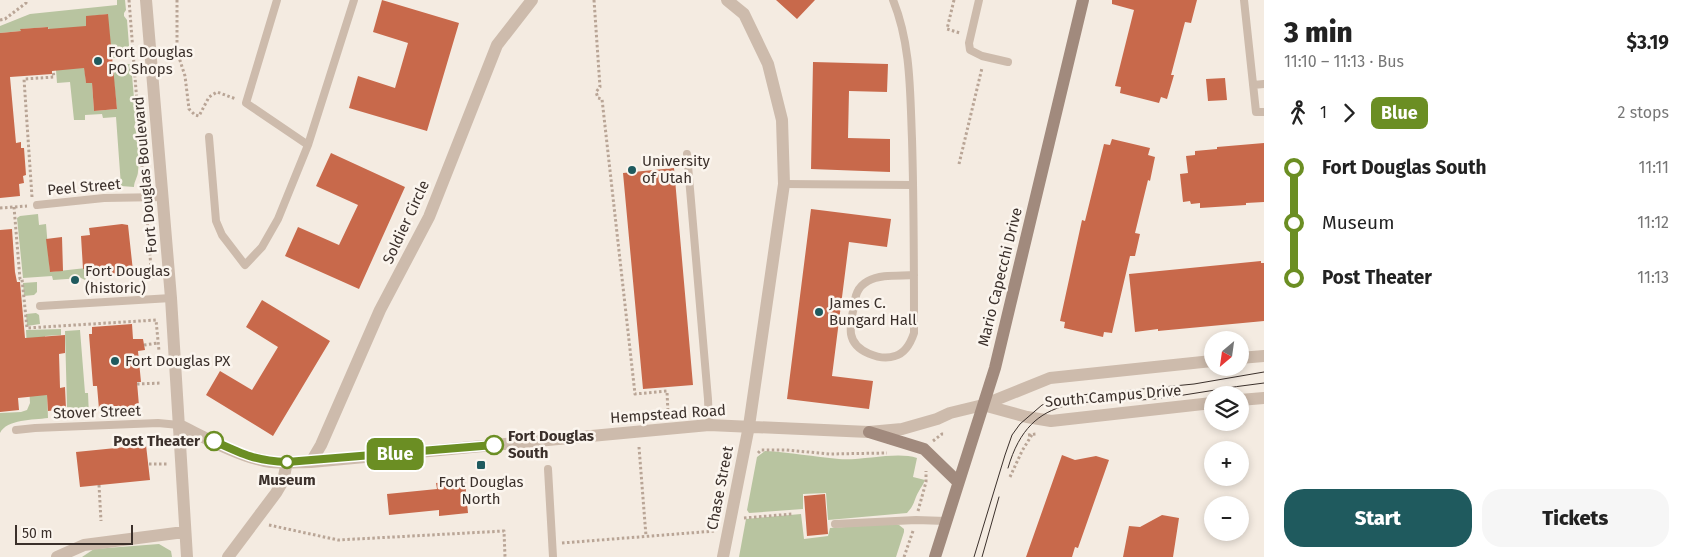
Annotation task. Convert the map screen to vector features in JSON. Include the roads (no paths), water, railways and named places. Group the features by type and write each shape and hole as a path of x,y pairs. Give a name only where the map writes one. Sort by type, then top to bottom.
{"main road":[{"name":"Mario Capecchi Drive","path":"935,557 994,368 1084,0"},
{"path":"870,432 924,449 958,482"}],"street":[{"name":"Fort Douglas Boulevard","path":"146,0 171,298 186,557"},
{"name":"Soldier Circle","path":"311,462 321,445 380,310 429,217 497,45 532,0"},
{"path":"726,0 744,14 768,64 782,120 784,184 749,426"},
{"path":"1249,357 1264,356"},
{"name":"South Campus Drive","path":"983,405 1050,378 1204,362"},
{"path":"1249,399 1264,398"},
{"name":"Hempstead Road","path":"179,425 248,456 266,462 311,462 709,424 870,432 902,429 937,419 950,413 983,405"},
{"name":"South Campus Drive","path":"983,405 1027,417 1051,421 1204,405"},
{"name":"Chase Street","path":"723,557 749,426"},
{"path":"228,557 276,493 283,481 287,462"},
{"path":"57,557 84,545 184,532"}],"lane":[{"path":"277,0 246,103 308,145"},
{"path":"209,137 216,221 230,247 245,265 262,247 278,219 308,145 354,0"},
{"path":"894,0 909,66 913,185 914,275 914,333 911,344 895,356 884,358 868,354 857,345 851,336 856,294 868,282 877,278 914,275"},
{"path":"979,0 969,43 970,50 982,56 1008,62"},
{"path":"1244,0 1256,112 1264,112"},
{"path":"1253,85 1264,84"},
{"path":"688,154 709,424"},
{"path":"784,184 913,185"},
{"name":"Peel Street","path":"37,205 104,198 163,197"},
{"path":"40,306 171,298"},
{"name":"Stover Street","path":"16,430 158,423 179,425"},
{"path":"548,469 554,557"},
{"path":"835,524 916,520 946,521"}],"tram line":[{"path":"974,557 1012,435 1020,424 1042,405 1081,395 1194,384 1264,372"},
{"path":"1008,468 1018,442 1031,424 1047,413 1065,406 1085,402 1154,399 1264,383"},
{"path":"982,557 999,497"}],"place":[{"name":"Fort Douglas PO Shops","path":"98,61"},
{"name":"University of Utah","path":"632,170"},
{"name":"Fort Douglas (historic)","path":"75,280"},
{"name":"James C. Bungard Hall","path":"819,312"},
{"name":"Fort Douglas PX","path":"115,361"},
{"name":"Post Theater","path":"214,441"},
{"name":"Fort Douglas South","path":"494,445"},
{"name":"Museum","path":"287,462"},
{"name":"Fort Douglas North","path":"481,465"}]}
